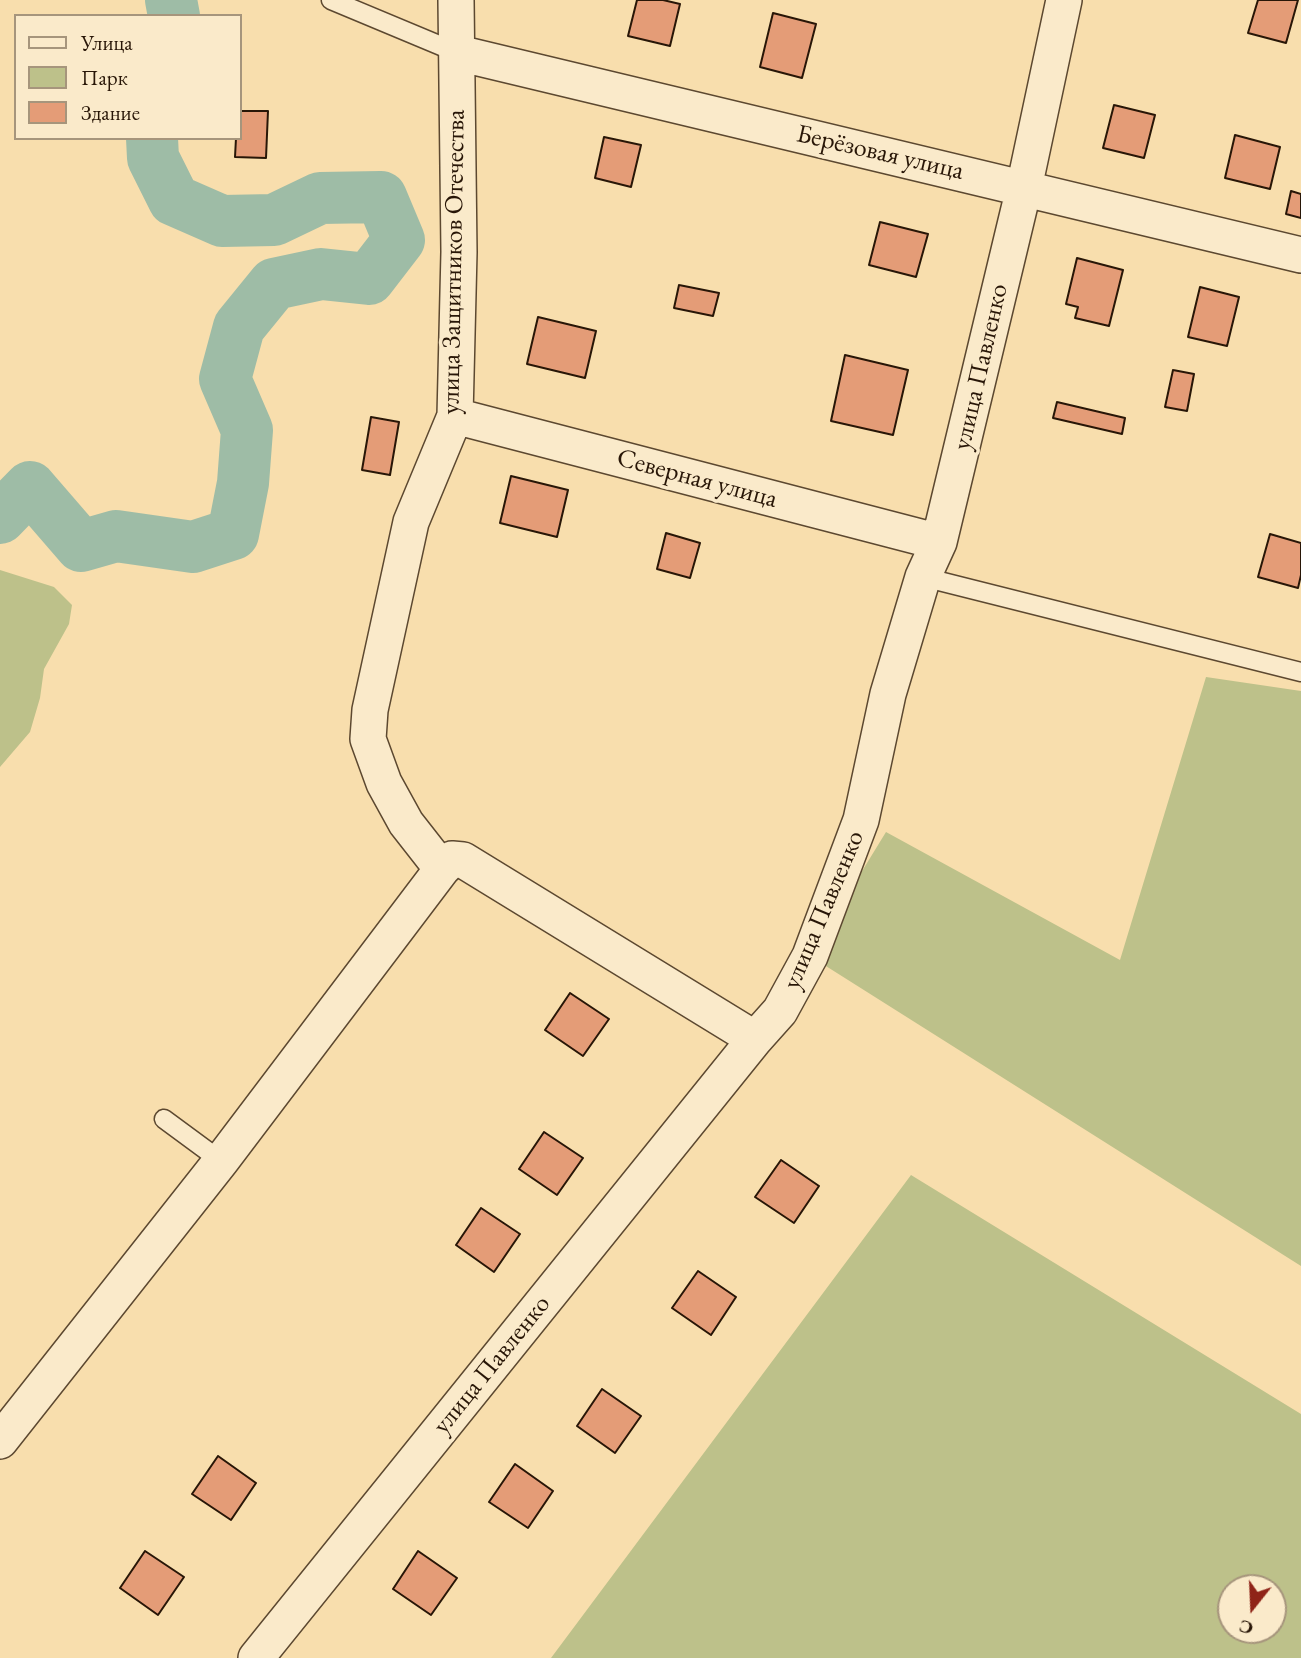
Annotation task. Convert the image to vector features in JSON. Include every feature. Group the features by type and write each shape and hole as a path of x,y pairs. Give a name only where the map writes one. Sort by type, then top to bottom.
{"street":[{"name":"улица Защитников Отечества","path":"442,869 401,813 384,783 368,739 370,710 411,522 455,416 459,253 456,0"},
{"name":"улица Павленко","path":"256,1658 780,1011 810,956 861,820 888,694 923,577 939,542 1024,188 1064,0"},
{"name":"Берёзовая улица","path":"458,53 1301,256"},
{"name":"Северная улица","path":"455,416 939,542"},
{"path":"0,1441 221,1161 452,859 463,860 755,1039"}],"lane":[{"path":"331,0 458,53"},
{"path":"923,577 1301,672"},
{"path":"163,1119 221,1161"}],"green space":[{"path":"0,570 54,587 72,605 69,624 44,669 40,698 30,732 0,767"},
{"path":"1206,677 1301,691 1301,1266 810,956 886,832 1120,960"},
{"path":"911,1175 1301,1414 1301,1658 551,1658"}],"building":[{"path":"637,0 663,0 680,4 670,46 628,36"},
{"path":"1258,0 1298,0 1286,43 1248,33"},
{"path":"773,13 816,24 802,78 760,67"},
{"path":"1114,105 1155,115 1144,158 1103,148"},
{"path":"242,111 268,111 266,158 235,157 236,140 242,140"},
{"path":"1235,135 1280,147 1270,189 1225,178"},
{"path":"604,137 641,145 631,187 595,178"},
{"path":"1291,191 1301,194 1301,218 1286,214"},
{"path":"880,222 928,234 916,277 869,265"},
{"path":"1077,258 1123,270 1109,326 1075,318 1078,307 1066,304"},
{"path":"679,285 719,293 713,316 674,308"},
{"path":"1200,287 1239,297 1227,346 1188,337"},
{"path":"538,317 596,331 585,378 527,364"},
{"path":"845,355 908,370 893,435 831,421"},
{"path":"1173,370 1194,374 1187,411 1165,407"},
{"path":"1057,402 1125,418 1122,434 1053,418"},
{"path":"371,417 399,422 390,475 362,470"},
{"path":"511,476 568,490 557,537 500,523"},
{"path":"666,533 700,543 690,578 657,569"},
{"path":"1270,534 1301,543 1301,575 1298,588 1258,577"},
{"path":"570,993 609,1019 583,1056 545,1030"},
{"path":"544,1132 583,1158 557,1195 519,1169"},
{"path":"781,1160 819,1186 794,1223 755,1197"},
{"path":"481,1208 520,1234 494,1272 456,1245"},
{"path":"698,1271 736,1297 711,1335 672,1308"},
{"path":"602,1389 641,1416 615,1453 577,1426"},
{"path":"218,1456 256,1483 231,1520 192,1494"},
{"path":"515,1464 553,1491 528,1528 489,1502"},
{"path":"145,1551 184,1577 158,1615 120,1588"},
{"path":"418,1551 457,1578 431,1615 393,1589"}],"waterway":[{"path":"171,0 174,14"},
{"path":"0,518 30,487 81,546 116,536 193,547 233,534 243,483 247,430 225,379 239,327 274,284 321,274 369,279 399,240 381,197 320,198 274,220 222,221 174,200 153,158 152,140"}]}
